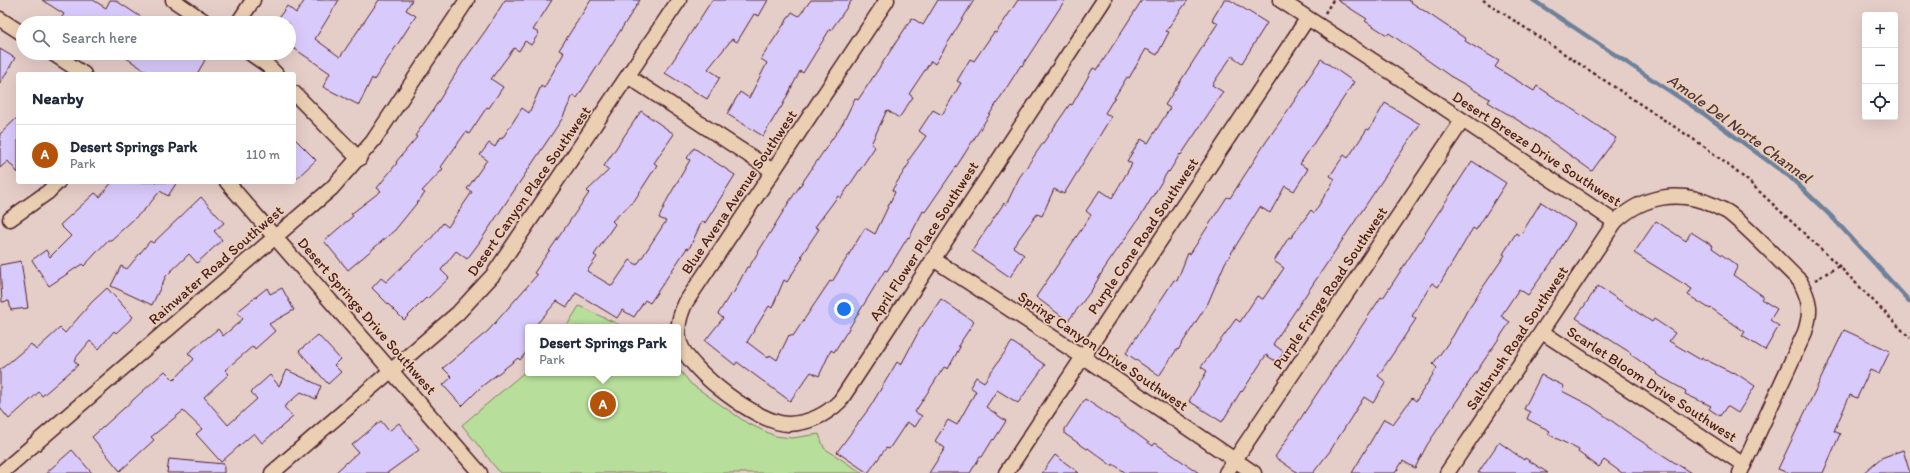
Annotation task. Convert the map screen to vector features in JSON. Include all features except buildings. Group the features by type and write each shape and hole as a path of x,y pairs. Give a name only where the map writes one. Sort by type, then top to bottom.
{"street":[{"path":"173,0 197,16"},
{"path":"243,16 253,0"},
{"name":"Rainwater Road Southwest","path":"1,473 332,188 373,141 467,0"},
{"name":"Desert Canyon Place Southwest","path":"272,473 458,313 493,275 679,0"},
{"name":"Blue Avena Avenue Southwest","path":"679,324 680,313 686,302 886,0"},
{"name":"April Flower Place Southwest","path":"733,399 764,418 787,424 806,422 828,413 840,401 1104,0"},
{"name":"Desert Breeze Drive Southwest","path":"1280,0 1615,222 1625,212 1659,197 1681,196 1700,199 1728,212 1800,281 1807,296 1810,310 1805,332 1742,469"},
{"path":"0,19 16,29"},
{"name":"Purple Cone Road Southwest","path":"1006,473 1307,19"},
{"path":"63,60 81,72"},
{"path":"260,60 274,72"},
{"path":"629,76 773,171"},
{"path":"296,95 358,159"},
{"name":"Purple Fringe Road Southwest","path":"1226,473 1462,121"},
{"path":"10,218 48,192 56,184"},
{"name":"Desert Springs Drive Southwest","path":"230,184 276,236 390,371 480,473"},
{"name":"Saltbrush Road Southwest","path":"1447,473 1615,222"},
{"name":"Spring Canyon Drive Southwest","path":"933,259 1083,357 1254,473"},
{"name":"Scarlet Bloom Drive Southwest","path":"1542,332 1742,469"},
{"name":"Blue Avena Avenue Southwest","path":"681,345 686,356 696,369 733,399"}],"path":[{"path":"1483,0 1705,147 1746,180 1839,266 1910,338"},
{"path":"1800,281 1814,280 1839,266"}],"green space":[{"path":"579,306 618,324 568,324"},
{"path":"525,372 525,376 681,376 681,372 691,384 747,423 775,436 792,438 819,434 824,448 862,473 500,473 462,425"}],"waterway":[{"name":"Amole Del Norte Channel","path":"1533,0 1704,114 1790,177 1832,217 1910,302"}],"place":[{"name":"Desert Springs Park","path":"603,404"}]}
